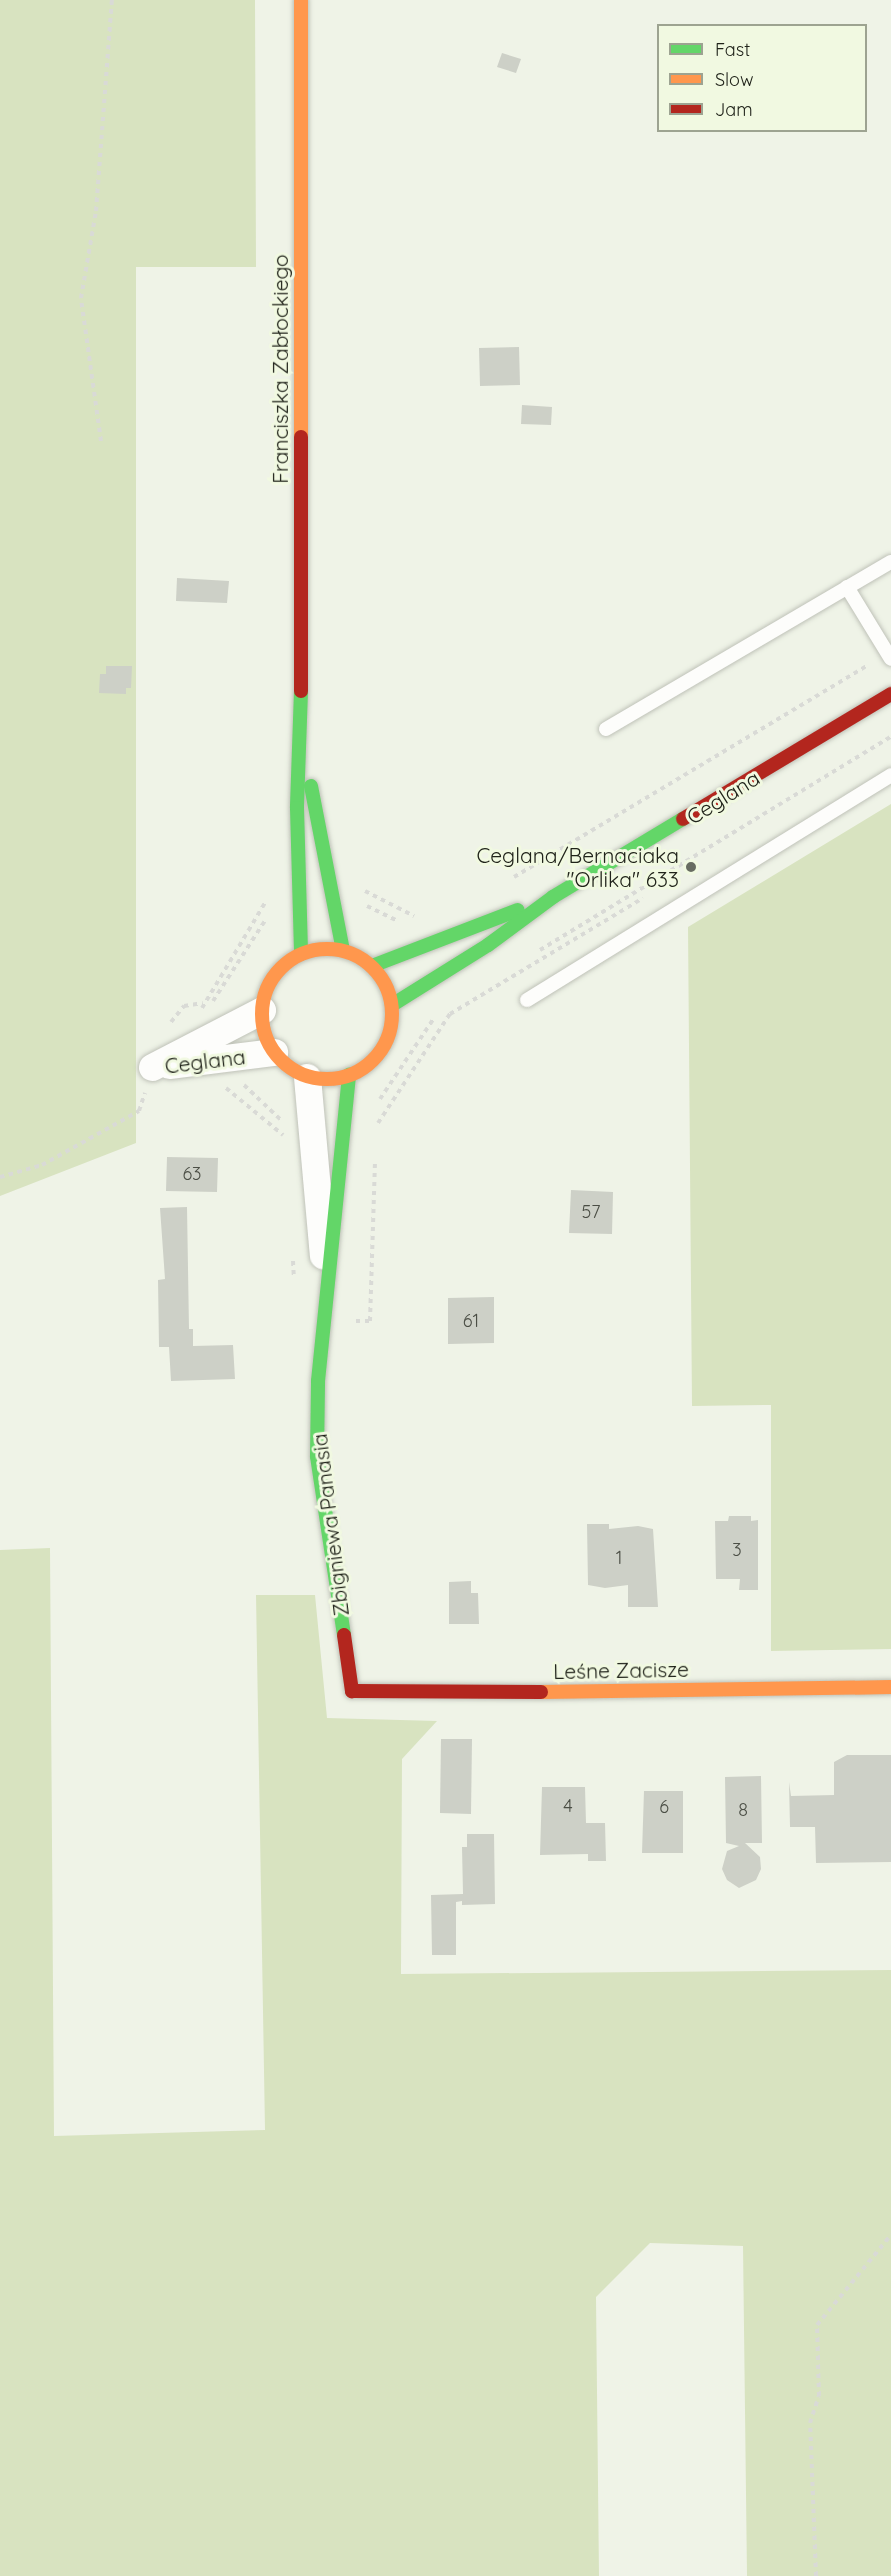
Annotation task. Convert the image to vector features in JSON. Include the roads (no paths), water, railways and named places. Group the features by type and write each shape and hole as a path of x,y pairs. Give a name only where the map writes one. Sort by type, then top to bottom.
{"street":[{"name":"Franciszka Zabłockiego","path":"301,0 301,738 297,808 301,954"},
{"name":"Ceglana","path":"392,1005 488,945 553,897 891,694"},
{"name":"Franciszka Zabłockiego","path":"301,738 343,950"},
{"name":"Ceglana","path":"372,966 553,897"},
{"path":"322,948 343,950 372,966 385,984 392,1005 392,1027 383,1048 369,1065 349,1076 328,1079 307,1077 289,1067 274,1052 264,1032 262,1010 268,987 281,967 301,954 322,948"},
{"name":"Ceglana","path":"212,1049 262,1010"},
{"name":"Ceglana","path":"152,1067 212,1049 274,1052"},
{"name":"Zbigniewa Panasia","path":"349,1076 326,1321 318,1381 317,1456 352,1691"},
{"name":"Zbigniewa Panasia","path":"307,1077 316,1199 328,1286"},
{"name":"Leśne Zacisze","path":"352,1691 457,1694 891,1687"}],"lane":[{"path":"606,729 891,562"},
{"path":"847,587 889,656"},
{"path":"527,1000 891,775"}],"place":[{"name":"Ceglana/Bernaciaka \"Orlika\" 633","path":"691,867"}]}
